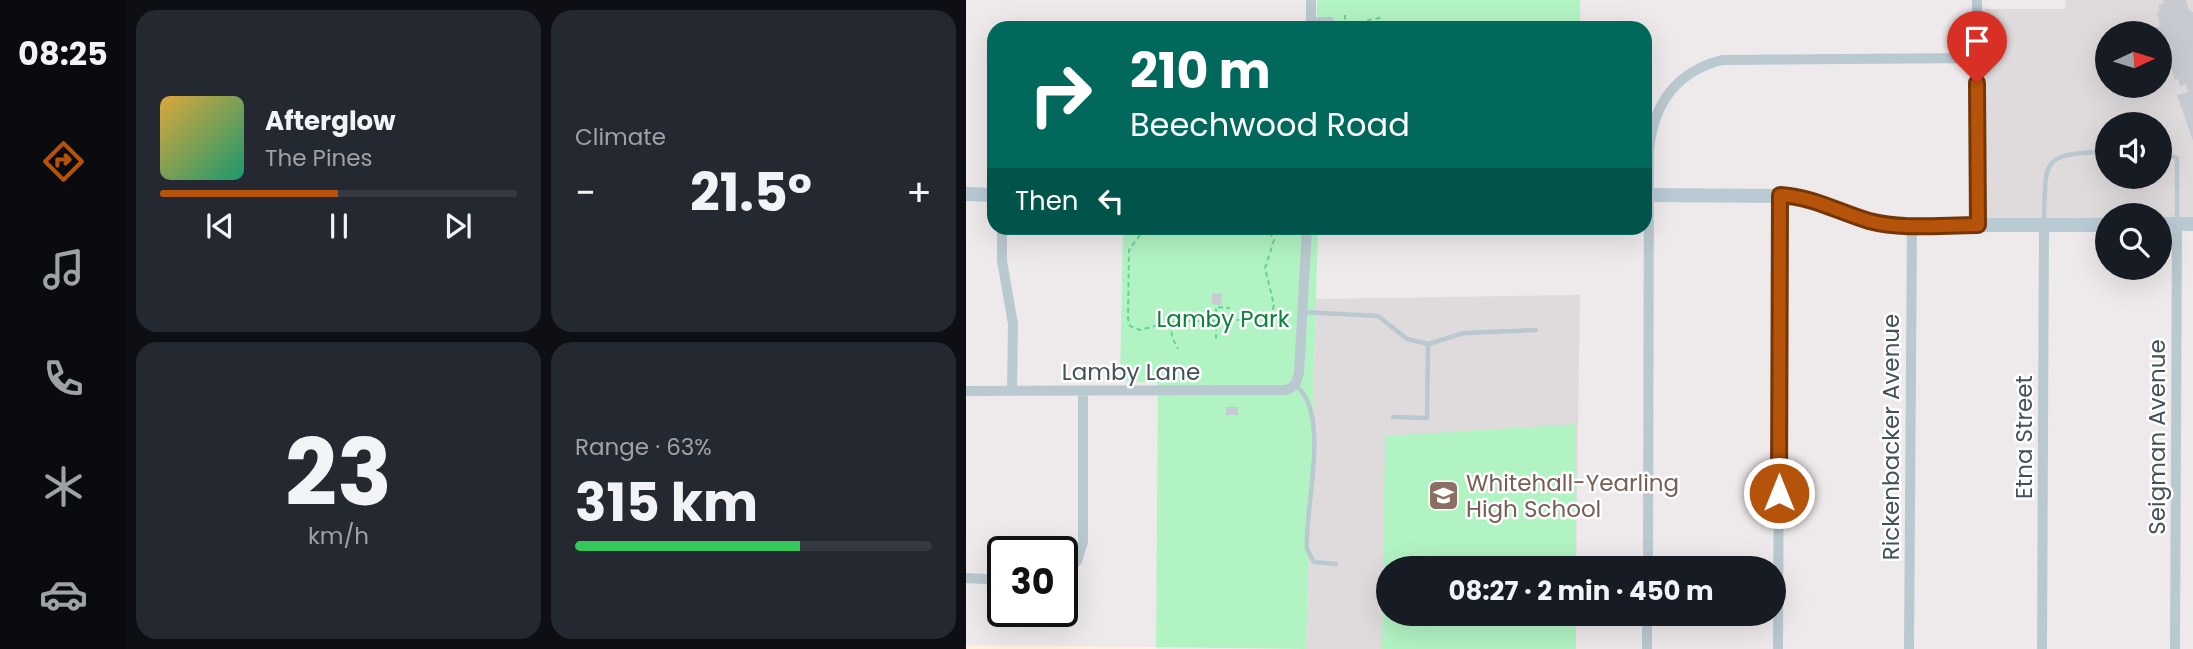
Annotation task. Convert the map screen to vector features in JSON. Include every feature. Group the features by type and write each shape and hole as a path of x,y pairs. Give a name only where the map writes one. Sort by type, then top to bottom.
{"street":[{"path":"1311,0 1311,21"},
{"path":"1977,0 1978,225"},
{"path":"1652,130 1657,110 1683,77 1701,67 1732,59 1977,58"},
{"path":"966,194 987,195"},
{"path":"1652,195 1780,195 1813,199 1869,221 1912,226 2095,225"},
{"path":"1778,649 1780,195"},
{"path":"2172,224 2193,224"},
{"name":"Seigman Avenue","path":"2175,649 2177,224"},
{"name":"Etna Street","path":"2042,649 2044,225"},
{"name":"Rickenbacker Avenue","path":"1909,649 1912,226"},
{"path":"1002,235 1002,261 1013,324 1012,391"},
{"path":"1295,385 1299,373 1307,235"},
{"path":"1647,235 1648,556"},
{"name":"Lamby Lane","path":"966,391 1278,391 1295,385"},
{"path":"1078,558 1083,542 1083,391"},
{"path":"966,578 987,579"},
{"path":"1647,626 1647,649"}],"lane":[{"path":"2044,225 2045,176 2050,164 2067,152 2095,152"},
{"path":"2172,156 2177,158 2177,224"},
{"path":"1302,312 1377,316 1408,339 1429,344 1465,333 1536,330"},
{"path":"1393,417 1427,418 1429,344"},
{"path":"1295,385 1307,400 1313,423 1307,549 1314,562 1336,564"}],"path":[{"path":"1345,15 1345,21"},
{"path":"1367,21 1381,18"},
{"path":"1139,235 1129,250 1128,319 1130,326 1140,330 1171,322 1263,321 1273,315 1274,304 1265,268 1274,240 1271,235"},
{"path":"1216,338 1216,307 1230,308"},
{"path":"1171,322 1171,337 1178,349"}],"shaded area":[{"path":"2066,0 2193,0 2193,220 2172,220 2172,203 2095,203 2095,220 1985,220 1985,9 2065,9"},
{"name":"Whitehall-Yearling High School","path":"1580,295 1576,556 1376,556 1376,626 1576,626 1576,649 1306,649 1316,299"},
{"path":"966,645 1156,647 1157,649 966,649"}],"green space":[{"path":"1317,0 1580,0 1580,21 1317,21"},
{"name":"Lamby Park","path":"1123,235 1318,235 1306,649 1156,647 1158,383 1120,381"},
{"path":"1576,424 1576,556 1383,556 1385,436"},
{"path":"1382,626 1576,626 1576,649 1382,649"}],"building":[{"path":"2163,0 2186,0 2189,11 2193,12 2193,141 2177,95 2188,92 2186,84 2180,86 2172,70 2172,21 2159,21 2157,12 2160,11 2158,5 2164,3"},
{"path":"1212,293 1222,294 1221,305 1212,304"},
{"path":"1226,407 1238,407 1238,415 1226,415"}],"place":[{"name":"Whitehall-Yearling High School","path":"1443,496"}],"route":[{"path":"1779,493 1780,195 1813,199 1869,221 1891,225 1978,225 1977,83"}]}
